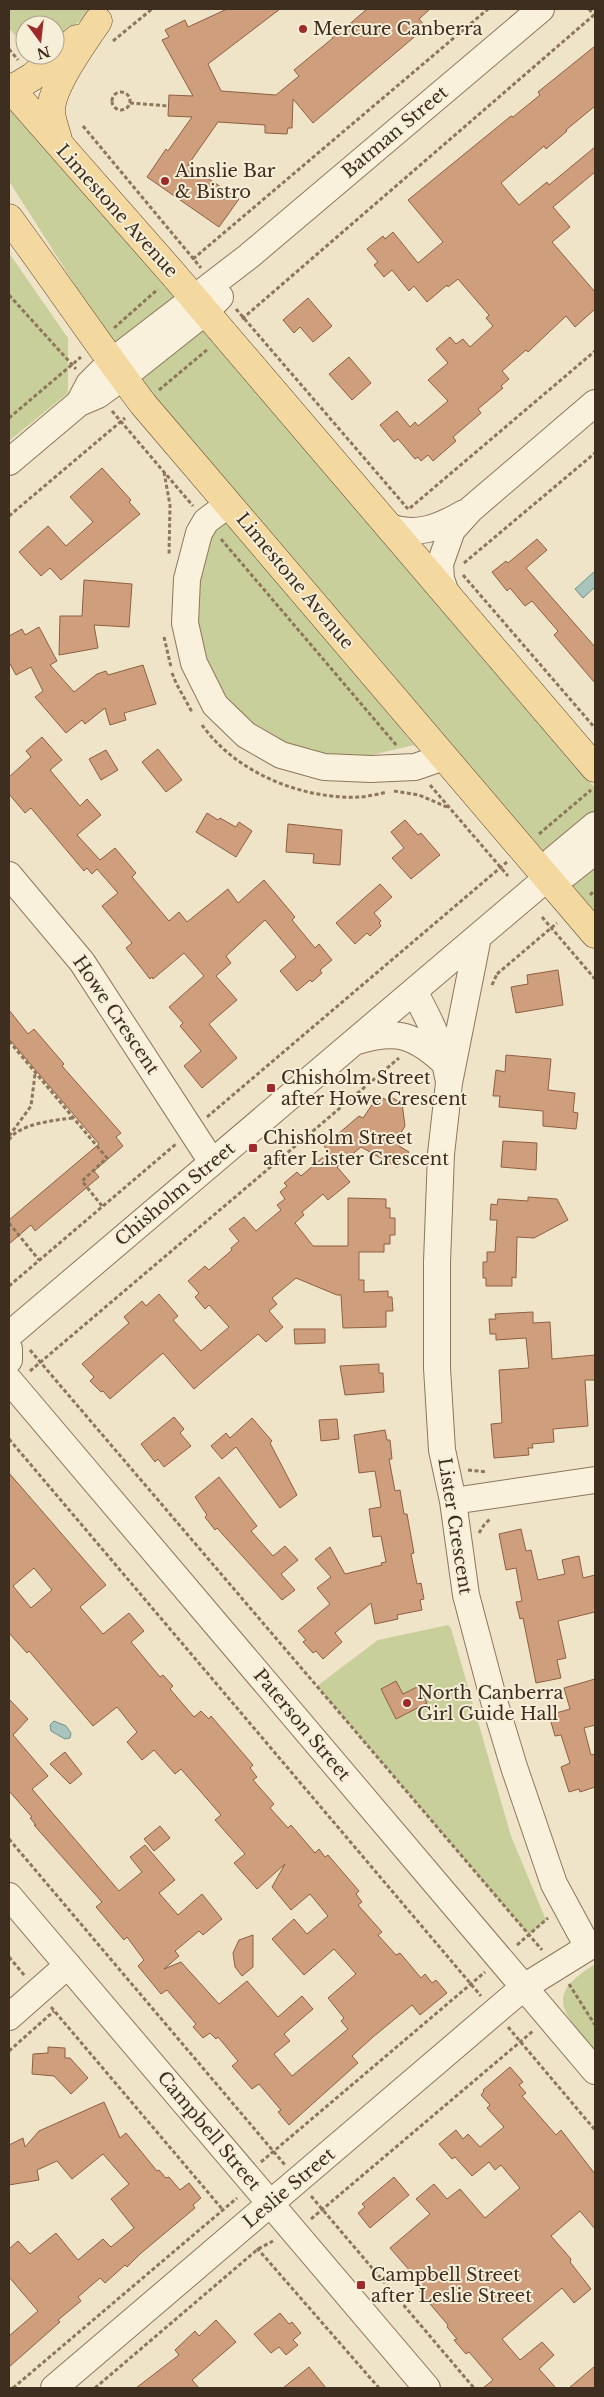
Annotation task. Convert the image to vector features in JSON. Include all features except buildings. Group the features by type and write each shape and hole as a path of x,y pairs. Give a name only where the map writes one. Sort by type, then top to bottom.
{"main road":[{"path":"9,89 32,77 106,24"},
{"path":"60,146 51,111 52,104 63,77 106,24"},
{"name":"Limestone Avenue","path":"9,89 60,146 184,267 207,301 234,326 399,518 446,593 594,778"},
{"name":"Limestone Avenue","path":"9,218 110,361 143,404 595,934"}],"street":[{"name":"Batman Street","path":"9,462 89,394 110,361 207,301 249,256 541,9"},
{"path":"446,593 441,579 440,564 452,530 471,509 595,403"},
{"path":"228,504 206,521 199,533 187,579 185,623 194,663 215,705 246,735 281,755 324,767 371,769 414,767 444,757"},
{"path":"399,518 407,531 425,530 447,524 471,509"},
{"name":"Chisholm Street","path":"548,878 553,860 595,825"},
{"name":"Chisholm Street","path":"11,1338 212,1162 548,878 566,874 595,850"},
{"name":"Howe Crescent","path":"9,875 82,962 212,1162"},
{"name":"Lister Crescent","path":"478,937 467,999 447,1073 441,1154 437,1262 437,1368 442,1450 462,1500 466,1595 494,1701 514,1767 554,1884 592,1945"},
{"name":"Lister Crescent","path":"414,991 434,1028 447,1073"},
{"path":"357,1041 380,1034 403,1035 418,1042 447,1073"},
{"path":"9,1360 11,1338"},
{"name":"Paterson Street","path":"11,1383 550,2016 595,2072"},
{"path":"462,1500 595,1480"},
{"name":"Campbell Street","path":"9,1896 427,2388"},
{"name":"Leslie Street","path":"54,2388 232,2220 270,2204 524,1987 592,1945"},
{"path":"9,2017 46,2001 68,1965"}],"path":[{"path":"106,24 152,9"},
{"path":"9,418 72,364 110,361 184,267 488,9"},
{"path":"9,516 143,404 595,15 589,9"},
{"path":"122,92 128,95 130,103 127,108 118,110 112,101 117,94 122,92"},
{"path":"130,103 168,106"},
{"path":"83,126 184,267"},
{"path":"9,295 72,364 89,394 121,421 508,876"},
{"path":"207,301 234,326 399,518 425,530"},
{"path":"399,518 595,351"},
{"path":"595,453 458,568 595,728"},
{"path":"164,472 170,505 171,536 168,561"},
{"path":"164,635 176,683 186,704 206,731 239,761 288,787 303,792 362,797 392,791 419,795 450,808"},
{"path":"535,837 594,778"},
{"path":"9,1286 501,867"},
{"path":"542,917 595,979"},
{"path":"467,999 558,922"},
{"path":"491,989 497,974"},
{"path":"9,1041 107,1158 82,1181 102,1206"},
{"path":"11,1383 41,1362 418,1042"},
{"path":"10,1137 31,1106 36,1073"},
{"path":"10,1137 42,1122 73,1118"},
{"path":"9,1223 39,1260"},
{"path":"11,1338 41,1362 529,1935 568,1981 595,2025"},
{"path":"9,1439 595,2130"},
{"path":"467,1462 462,1500 478,1536 484,1525 495,1515"},
{"path":"9,1840 474,2388"},
{"path":"13,2388 232,2220 239,2197 251,2181 258,2164 566,1905"},
{"path":"9,1957 232,2220 379,2388"},
{"path":"9,2051 46,2001"},
{"path":"95,2388 258,2249 308,2222 323,2210 550,2016"}],"green space":[{"path":"9,9 94,9 65,34 65,15 15,15 15,35 9,28"},
{"path":"9,98 595,788 595,920 162,412 110,340 9,181"},
{"path":"9,253 68,338 68,393 9,441"},
{"path":"224,513 314,620 414,745 363,757 323,758 284,750 219,703 191,616 205,536"},
{"path":"448,1625 451,1628 511,1836 546,1920 529,1935 317,1686 378,1640"},
{"path":"595,1964 595,2051 567,2015 564,2006 564,1996 568,1986"}],"water":[{"path":"595,571 595,587 583,598 575,589"},
{"path":"54,1721 66,1726 71,1733 70,1738 65,1739 51,1731 50,1725"}],"place":[{"name":"Mercure Canberra","path":"303,29"},
{"name":"Ainslie Bar & Bistro","path":"165,181"},
{"name":"Chisholm Street after Howe Crescent","path":"271,1088"},
{"name":"Chisholm Street after Lister Crescent","path":"253,1148"},
{"name":"North Canberra Girl Guide Hall","path":"407,1703"},
{"name":"Campbell Street after Leslie Street","path":"361,2285"}]}
